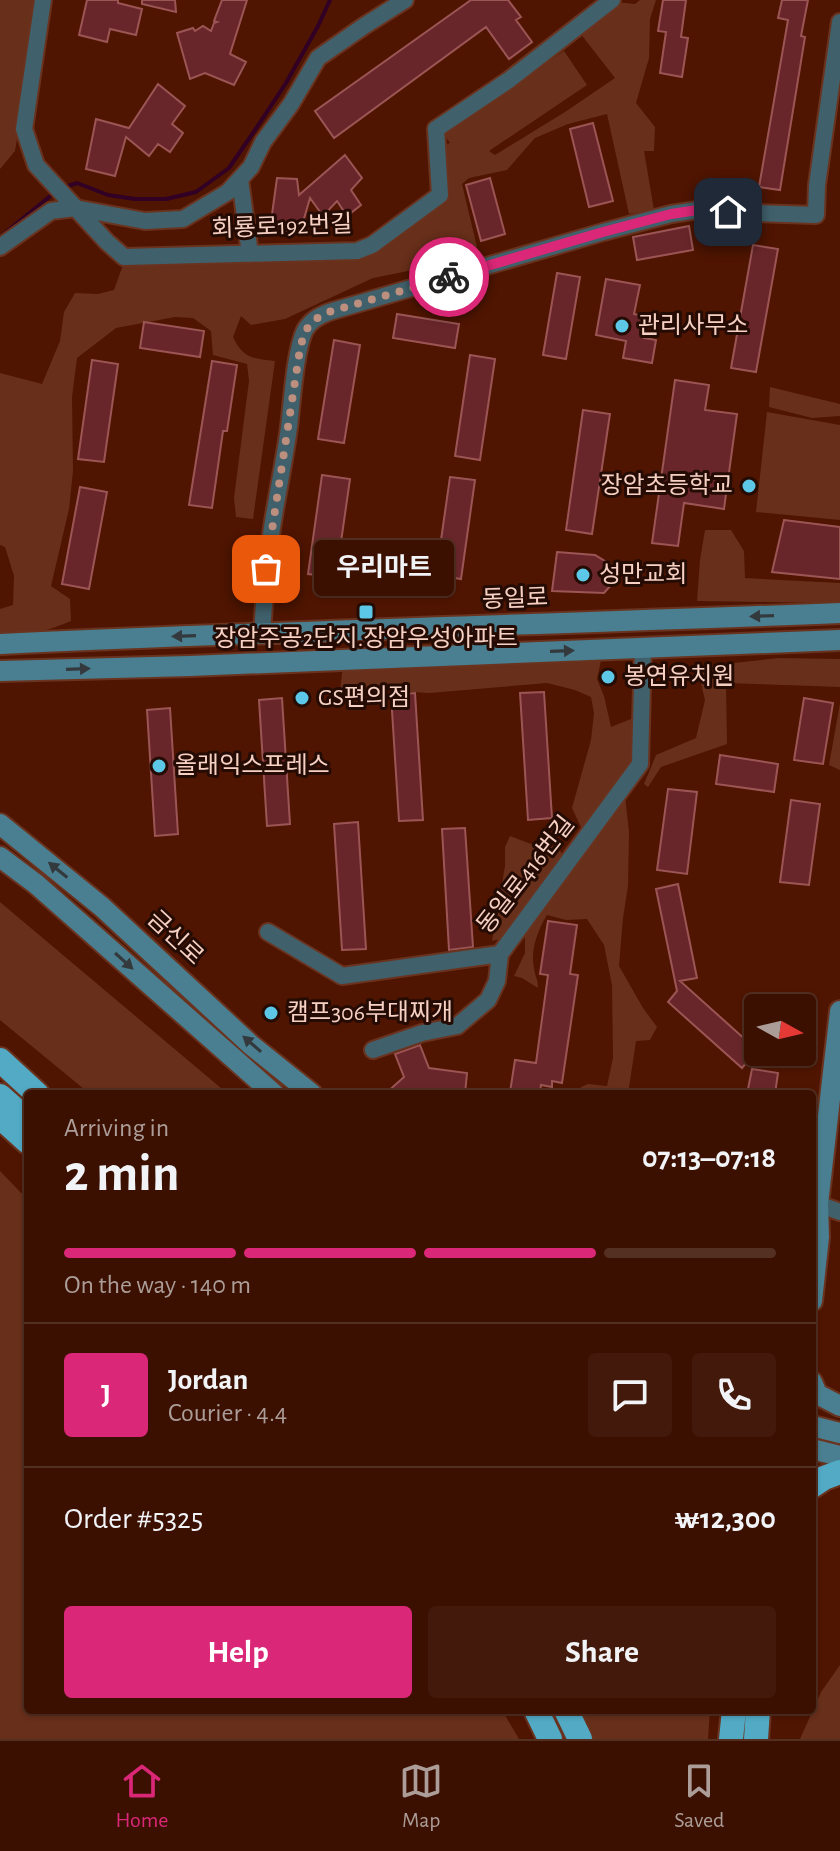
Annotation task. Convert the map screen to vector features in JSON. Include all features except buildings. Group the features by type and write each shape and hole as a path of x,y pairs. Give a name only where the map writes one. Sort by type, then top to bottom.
{"highway":[{"path":"0,1060 33,1090"},
{"path":"0,1081 24,1103"},
{"path":"0,1096 24,1117"},
{"path":"0,1117 24,1138"},
{"path":"816,1483 840,1472"},
{"path":"538,1714 550,1739"},
{"path":"568,1714 580,1739"},
{"path":"731,1739 734,1714"},
{"path":"756,1739 758,1714"}],"street":[{"name":"회룡로192번길","path":"43,0 24,129 36,165 124,257 357,251 372,245 440,195 436,129 509,80 612,0"},
{"path":"0,247 51,211 72,205 145,221 183,219 228,192 251,167 263,142 291,104 318,58 405,0"},
{"path":"262,633 266,569 300,349 310,323 329,312 671,214 711,208 728,212 816,215 817,185 840,22"},
{"path":"240,179 250,254"},
{"name":"동일로","path":"0,644 840,613"},
{"path":"0,671 840,640"},
{"name":"동일로416번길","path":"268,932 342,976 500,954 640,764 643,647"},
{"name":"금신로","path":"0,824 102,907 251,1045 307,1090"},
{"path":"0,857 36,884 269,1090"},
{"path":"373,1050 422,1033 457,1026 488,1000 497,981 500,954"},
{"path":"816,1201 840,1011"},
{"path":"816,1209 840,1212"},
{"path":"816,1216 819,1237 816,1264"},
{"path":"816,1392 840,1406"},
{"path":"816,1427 840,1433"},
{"path":"816,1450 840,1456"}],"shaded area":[{"path":"0,0 40,0 15,151 0,169"},
{"path":"640,0 656,0 650,19 649,58 636,103 655,127 654,151 644,151 654,210 629,214 607,114 568,124 535,138 507,170 469,178 462,184 477,247 463,260 373,278 285,319 251,325 241,316 233,337 241,349 255,358 275,361 253,519 236,517 234,498 249,381 247,364 213,355 211,331 193,318 175,317 116,328 77,358 72,397 73,471 69,509 51,586 70,599 71,621 27,635 0,636 0,609 13,605 14,576 5,547 0,545 0,373 42,384 60,341 64,312 75,293 98,294 114,290 124,262 357,256 422,218 444,200 440,146 450,143 443,133 564,51 587,85 489,151 495,155 615,78 580,33 616,2 635,4"},
{"path":"770,387 840,404 840,416 812,418 769,407"},
{"path":"767,412 840,425 840,520 756,512"},
{"path":"705,530 731,530 744,551 745,578 840,583 840,603 697,601"},
{"path":"602,656 597,679 611,727 631,719 645,764 625,796 629,832 628,886 619,966 657,1027 650,1040 636,1041 629,1090 581,1090 588,1084 607,1086 613,1058 612,985 604,945 587,919 566,920 547,915 533,954 538,988 514,976 525,953 525,936 492,941 505,866 505,847 510,836 531,844 557,847 572,867 587,840 572,808 591,740 594,713 591,697 547,683 429,693 340,690 343,666"},
{"path":"779,658 840,659 840,687 726,683 727,744 661,767 648,787 644,784 656,755 696,738 705,700 697,667"},
{"path":"840,703 840,770 829,765"},
{"path":"0,902 223,1090 85,1090 0,1020"},
{"path":"0,1171 24,1196 24,1714 504,1714 519,1739 0,1739"},
{"path":"840,1665 840,1739 800,1739 811,1714 816,1714 821,1692"},
{"path":"579,1714 710,1714 708,1739 590,1739"}],"waterway":[{"path":"65,187 77,183 108,195 135,199 166,199 196,192 229,168 286,83 330,0"},
{"path":"0,237 54,193"}],"way so far":[{"path":"266,569 300,349 310,323 329,312 449,277"}],"place":[{"name":"관리사무소","path":"622,326"},
{"name":"장암초등학교","path":"749,486"},
{"name":"우리마트","path":"266,569"},
{"name":"성만교회","path":"583,575"},
{"name":"장암주공2단지.장암우성아파트","path":"366,612"},
{"name":"봉연유치원","path":"608,677"},
{"name":"GS편의점","path":"302,698"},
{"name":"올래익스프레스","path":"159,766"},
{"name":"캠프306부대찌개","path":"271,1013"}],"route":[{"path":"449,277 671,214 711,208 728,212"}]}
